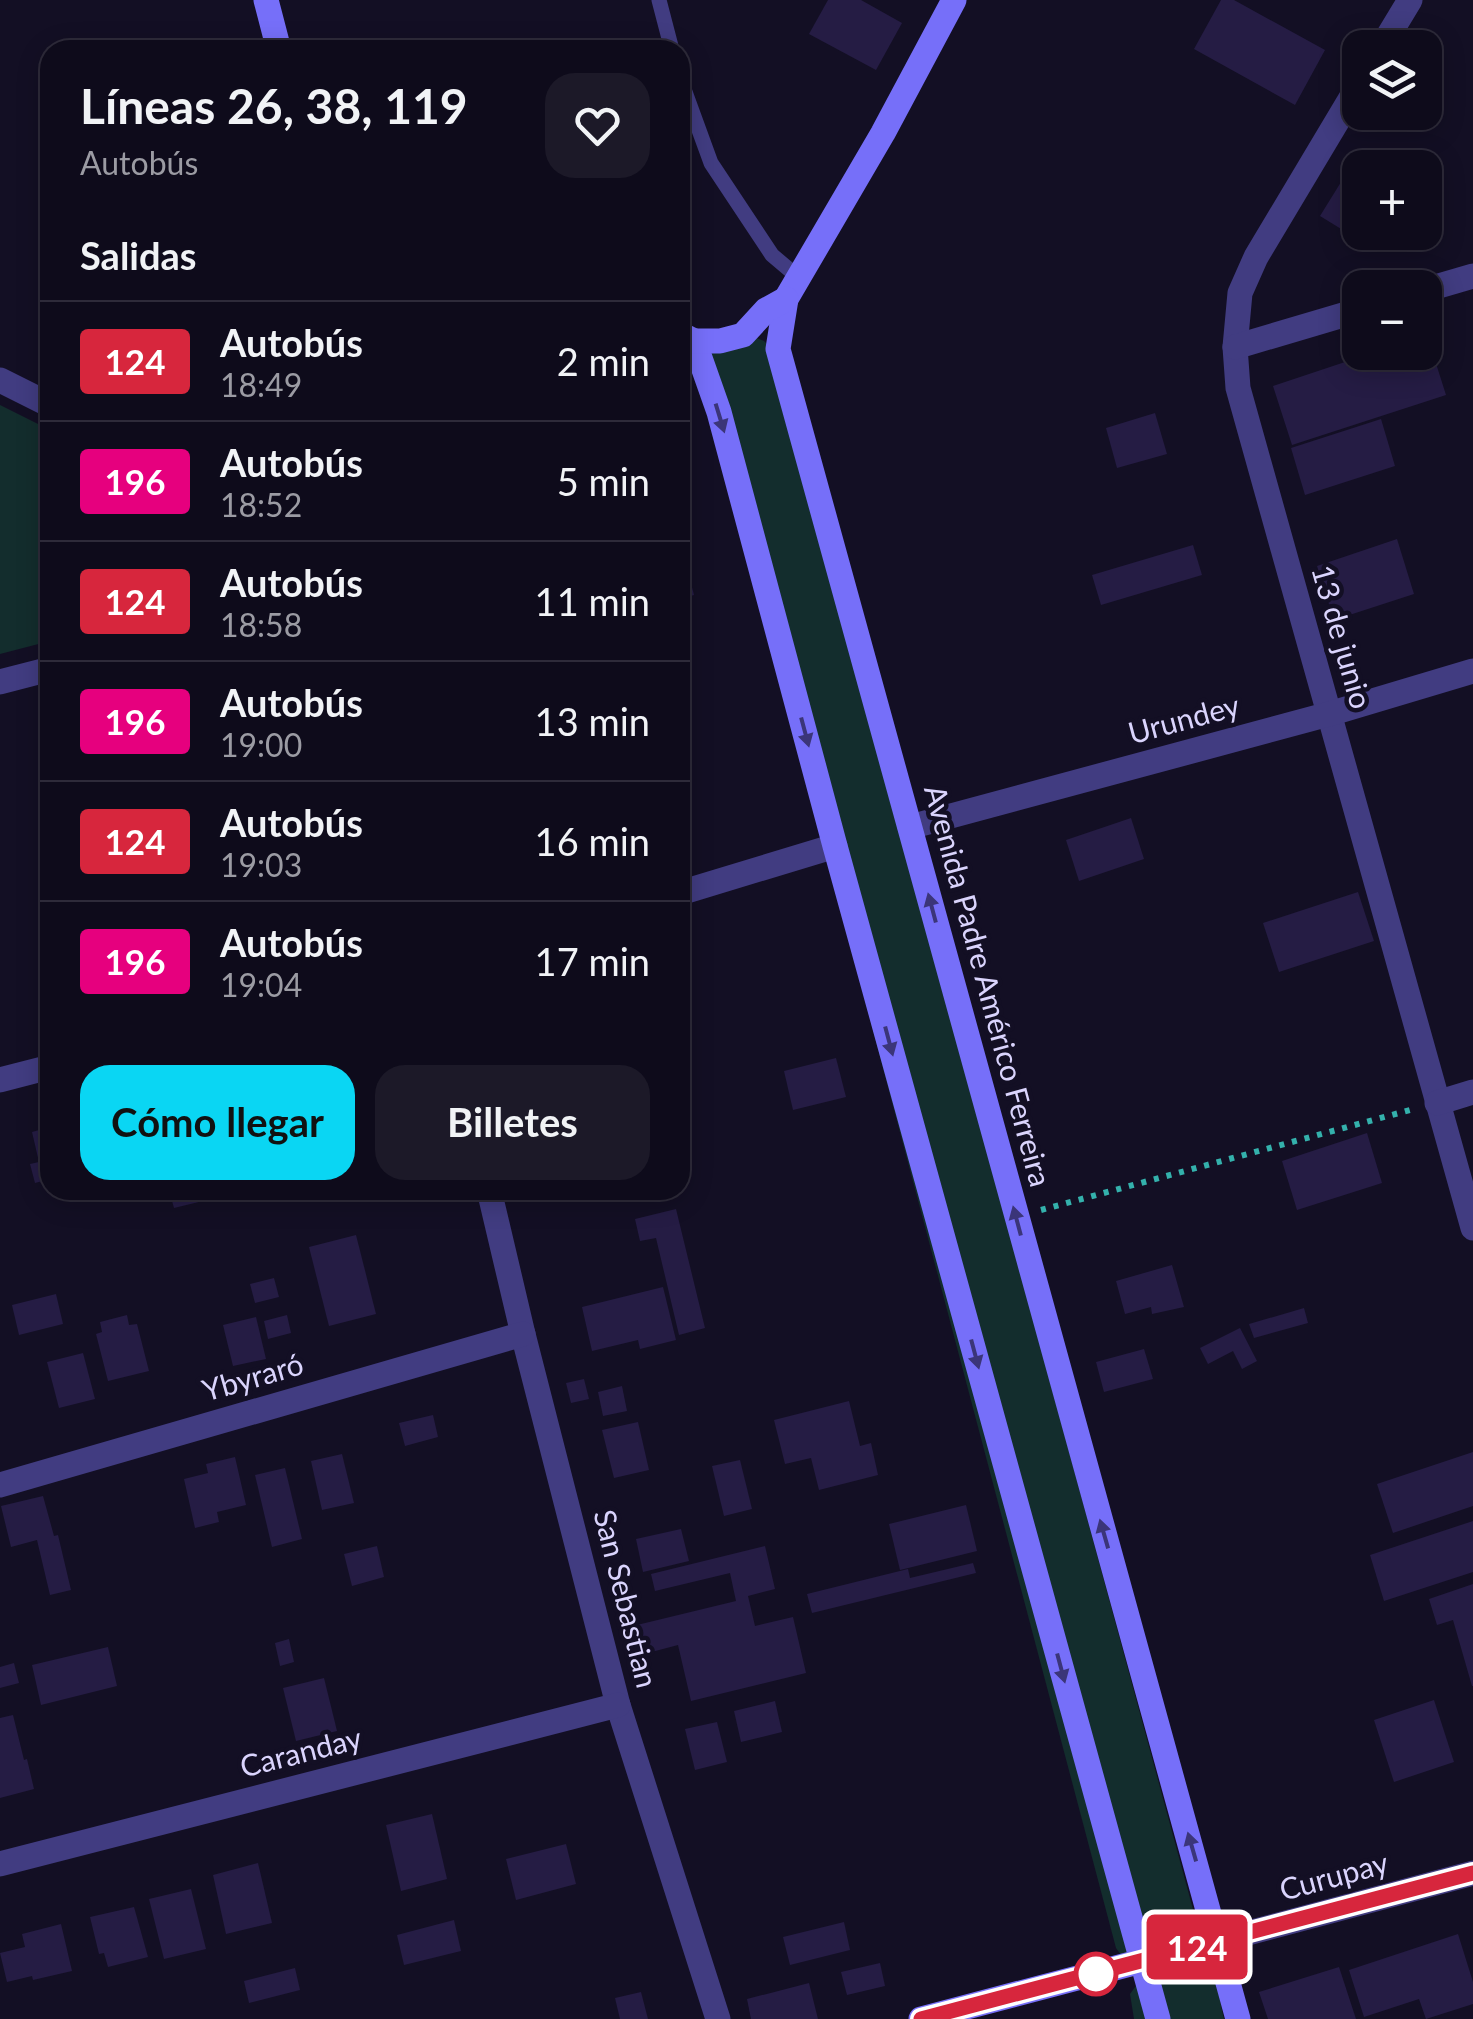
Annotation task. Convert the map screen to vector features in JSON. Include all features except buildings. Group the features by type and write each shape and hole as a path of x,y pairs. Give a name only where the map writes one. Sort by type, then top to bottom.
{"street":[{"path":"266,0 276,40"},
{"name":"Avenida Padre Américo Ferreira","path":"954,0 792,288 778,350 1238,2019"},
{"path":"1392,30 1410,0"},
{"name":"13 de junio","path":"1342,113 1256,257 1240,293 1234,347 1238,388 1473,1228"},
{"path":"1442,285 1473,276"},
{"path":"690,338 720,341 743,335 792,288"},
{"path":"1234,347 1342,315"},
{"path":"690,345 719,412 1158,2019"},
{"path":"0,380 40,399"},
{"path":"0,682 40,672"},
{"name":"Urundey","path":"910,828 1473,672"},
{"path":"690,890 835,846"},
{"path":"0,1080 40,1070"},
{"path":"1437,1103 1473,1092"},
{"name":"San Sebastian","path":"491,1200 618,1705 718,2019"},
{"name":"Ybyraró","path":"0,1485 523,1334"},
{"name":"Caranday","path":"0,1864 618,1705"},
{"name":"Curupay","path":"921,2019 1473,1873"}],"lane":[{"path":"659,0 669,40"},
{"path":"690,105 711,163 792,288"}],"path":[{"path":"1016,1217 1437,1103"}],"green space":[{"path":"754,337 770,347 1197,1924 1195,1937 1123,1958 1116,1948 700,377 707,352"},
{"path":"0,405 40,425 40,644 0,654"},
{"path":"1189,1965 1212,1977 1224,2019 1134,2019 1130,1994 1141,1979"}],"bus line":[{"name":"124","path":"921,2019 1473,1873"}]}
